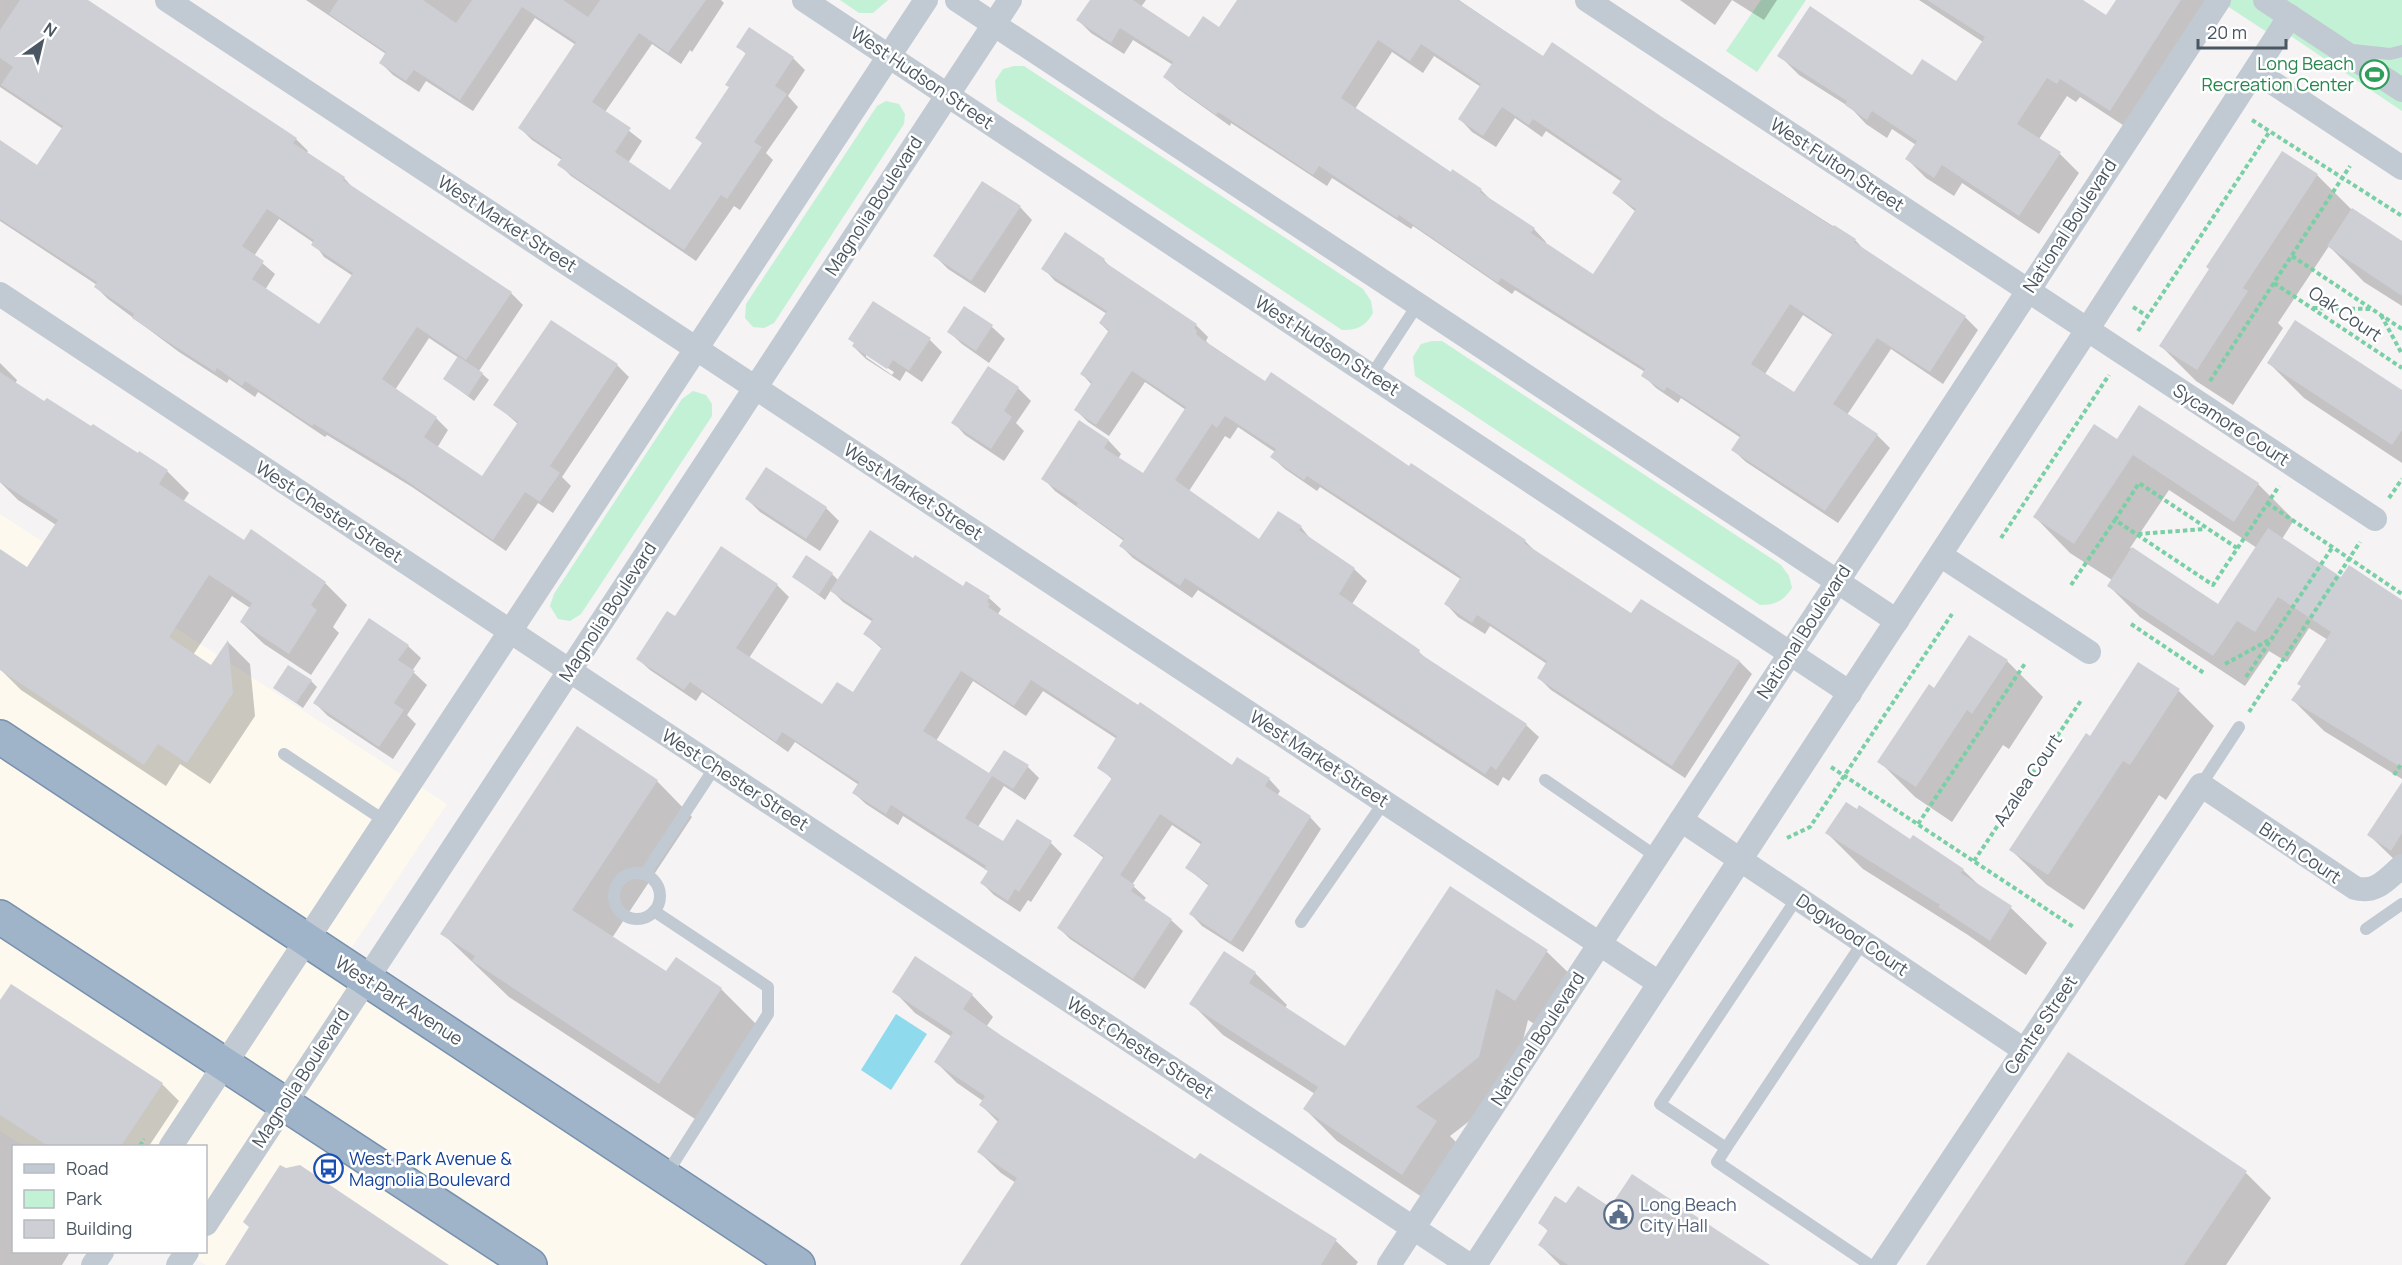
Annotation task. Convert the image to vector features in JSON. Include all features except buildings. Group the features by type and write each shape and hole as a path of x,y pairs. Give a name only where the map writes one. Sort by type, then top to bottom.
{"highway":[{"name":"West Park Avenue","path":"0,737 798,1265"},
{"path":"0,918 530,1265"}],"street":[{"name":"West Market Street","path":"168,0 1659,983"},
{"name":"West Hudson Street","path":"804,0 1850,693"},
{"path":"172,1145 926,0"},
{"path":"957,0 1897,621"},
{"name":"Magnolia Boulevard","path":"207,1222 1010,0"},
{"name":"West Fulton Street","path":"1587,0 2087,330"},
{"name":"National Boulevard","path":"1389,1265 2219,0"},
{"path":"2265,0 2402,90"},
{"path":"1474,1265 1850,693 2290,16"},
{"path":"2254,71 2402,168"},
{"name":"West Chester Street","path":"0,294 1469,1265"},
{"name":"Sycamore Court","path":"2087,330 2375,519"},
{"path":"1940,555 2089,652"},
{"name":"Birch Court","path":"2201,785 2355,888 2378,887 2402,866"},
{"name":"Centre Street","path":"1882,1265 2201,785"},
{"name":"Dogwood Court","path":"1681,820 2024,1050"}],"lane":[{"path":"2336,46 2365,53 2390,54 2402,51"},
{"path":"1371,375 1418,304"},
{"path":"2201,785 2239,727"},
{"path":"284,754 385,821"},
{"path":"645,874 715,767"},
{"path":"1545,780 1657,857"},
{"path":"1301,922 1384,802"},
{"path":"631,873 645,874 652,878 659,891 658,905 648,916 632,919 625,916 615,904 614,888 624,876 631,873"},
{"path":"1726,1148 1660,1104 1797,898"},
{"path":"2366,929 2402,904"},
{"path":"654,911 768,987 768,1014 665,1176"},
{"path":"1863,942 1717,1162 1870,1265"}],"path":[{"path":"2232,107 2402,216"},
{"path":"2138,330 2270,131"},
{"path":"2197,402 2365,144"},
{"name":"Oak Court","path":"2292,256 2402,329"},
{"name":"Oak Court","path":"2274,283 2402,368"},
{"path":"2128,304 2147,316"},
{"path":"2312,308 2373,309"},
{"path":"2381,315 2402,354"},
{"path":"2001,538 2111,372"},
{"path":"2115,520 2213,585 2293,465"},
{"path":"2239,727 2402,479"},
{"path":"2071,585 2139,483 2237,548"},
{"path":"2267,503 2402,594"},
{"path":"2137,534 2207,529"},
{"path":"2246,677 2332,548"},
{"path":"1781,841 1810,827 1952,614"},
{"path":"2131,624 2204,673"},
{"path":"2225,664 2271,639"},
{"path":"1918,824 2026,662"},
{"name":"Azalea Court","path":"1974,861 2082,699"},
{"path":"1810,754 2096,942"},
{"path":"2394,775 2402,763"}],"shaded area":[{"path":"0,514 447,804 346,956 812,1265 206,1265 187,1253 207,1253 207,1145 22,1145 0,1131"}],"green space":[{"path":"840,0 888,0 873,13 859,13"},
{"path":"1761,0 1806,0 1757,72 1726,51"},
{"name":"Long Beach Recreation Center","path":"2218,0 2402,0 2402,111 2282,30 2276,38"},
{"path":"1024,66 1363,289 1371,301 1373,313 1370,318 1360,327 1342,330 997,101 995,81 1003,69"},
{"path":"886,101 899,104 905,114 904,124 774,323 764,328 753,327 745,318 746,304 877,106"},
{"path":"1442,341 1781,565 1789,576 1792,588 1779,601 1760,605 1415,376 1413,357 1421,344"},
{"path":"693,391 706,395 712,404 712,416 581,614 570,621 558,619 550,606 554,594 682,399"}],"water":[{"path":"896,1014 927,1034 891,1090 861,1070"}],"place":[{"name":"Long Beach Recreation Center","path":"2375,74"},
{"name":"West Park Avenue & Magnolia Boulevard","path":"328,1169"},
{"name":"Long Beach City Hall","path":"1619,1215"}]}
